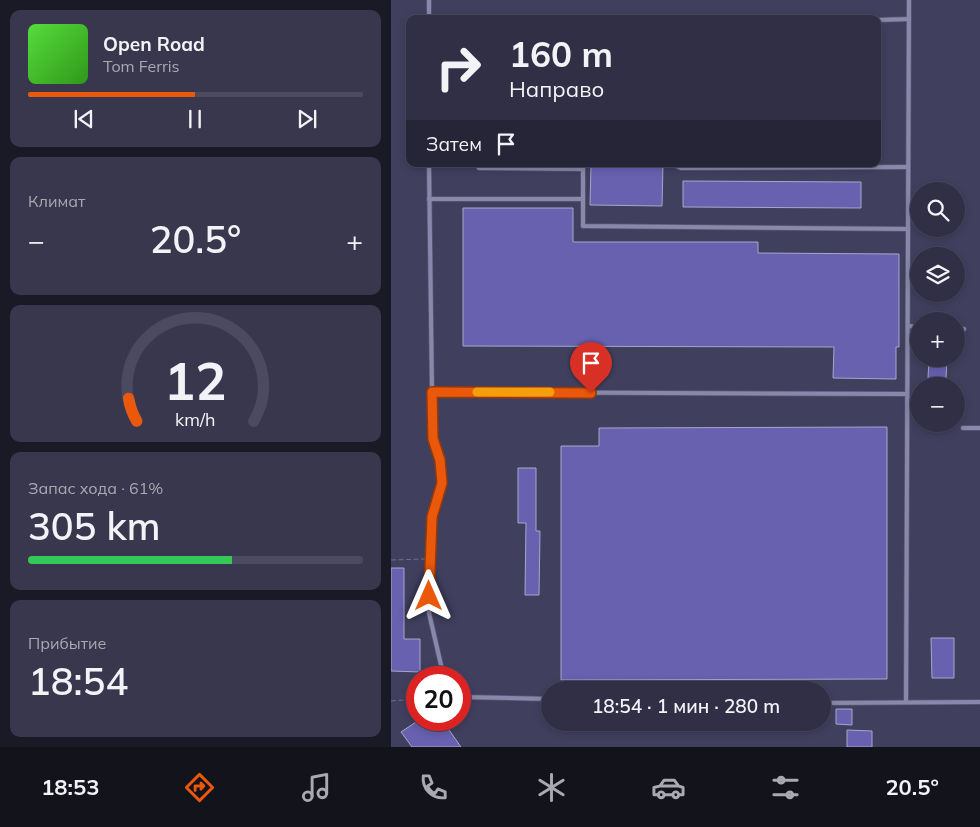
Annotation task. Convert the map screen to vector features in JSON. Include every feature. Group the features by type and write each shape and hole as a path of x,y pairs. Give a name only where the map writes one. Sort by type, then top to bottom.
{"lane":[{"path":"429,0 429,15"},
{"path":"906,702 909,0"},
{"path":"881,20 909,19"},
{"path":"429,167 433,439 440,460 442,483 432,517 429,613 441,666"},
{"path":"478,167 531,167"},
{"path":"583,167 583,226 908,229"},
{"path":"679,167 908,167"},
{"path":"429,199 583,199"},
{"path":"432,392 907,394"},
{"path":"965,428 980,428"},
{"path":"471,697 541,698"},
{"path":"831,703 980,702"}],"path":[{"path":"391,560 430,559"},
{"path":"391,701 406,700"}],"building":[{"path":"591,167 663,167 662,206 590,205"},
{"path":"683,181 861,182 861,208 683,207"},
{"path":"463,208 573,208 573,242 758,242 758,253 899,254 899,347 896,347 896,379 833,378 834,347 463,346"},
{"path":"929,367 947,367 946,377 928,377"},
{"path":"887,427 887,679 561,680 561,446 599,446 599,428"},
{"path":"518,468 536,468 536,531 540,531 539,595 525,595 526,523 518,523"},
{"path":"391,568 404,568 404,639 420,639 420,666 406,666 406,672 391,671"},
{"path":"931,638 954,638 954,678 932,678"},
{"path":"836,709 852,709 852,725 836,724"},
{"path":"406,729 406,731 450,731 461,747 412,747 401,732"},
{"path":"847,730 872,731 872,747 847,747"}],"slow traffic":[{"path":"477,392 550,392"}],"route":[{"path":"429,596 432,517 442,483 440,460 433,439 432,392 591,393"}]}
